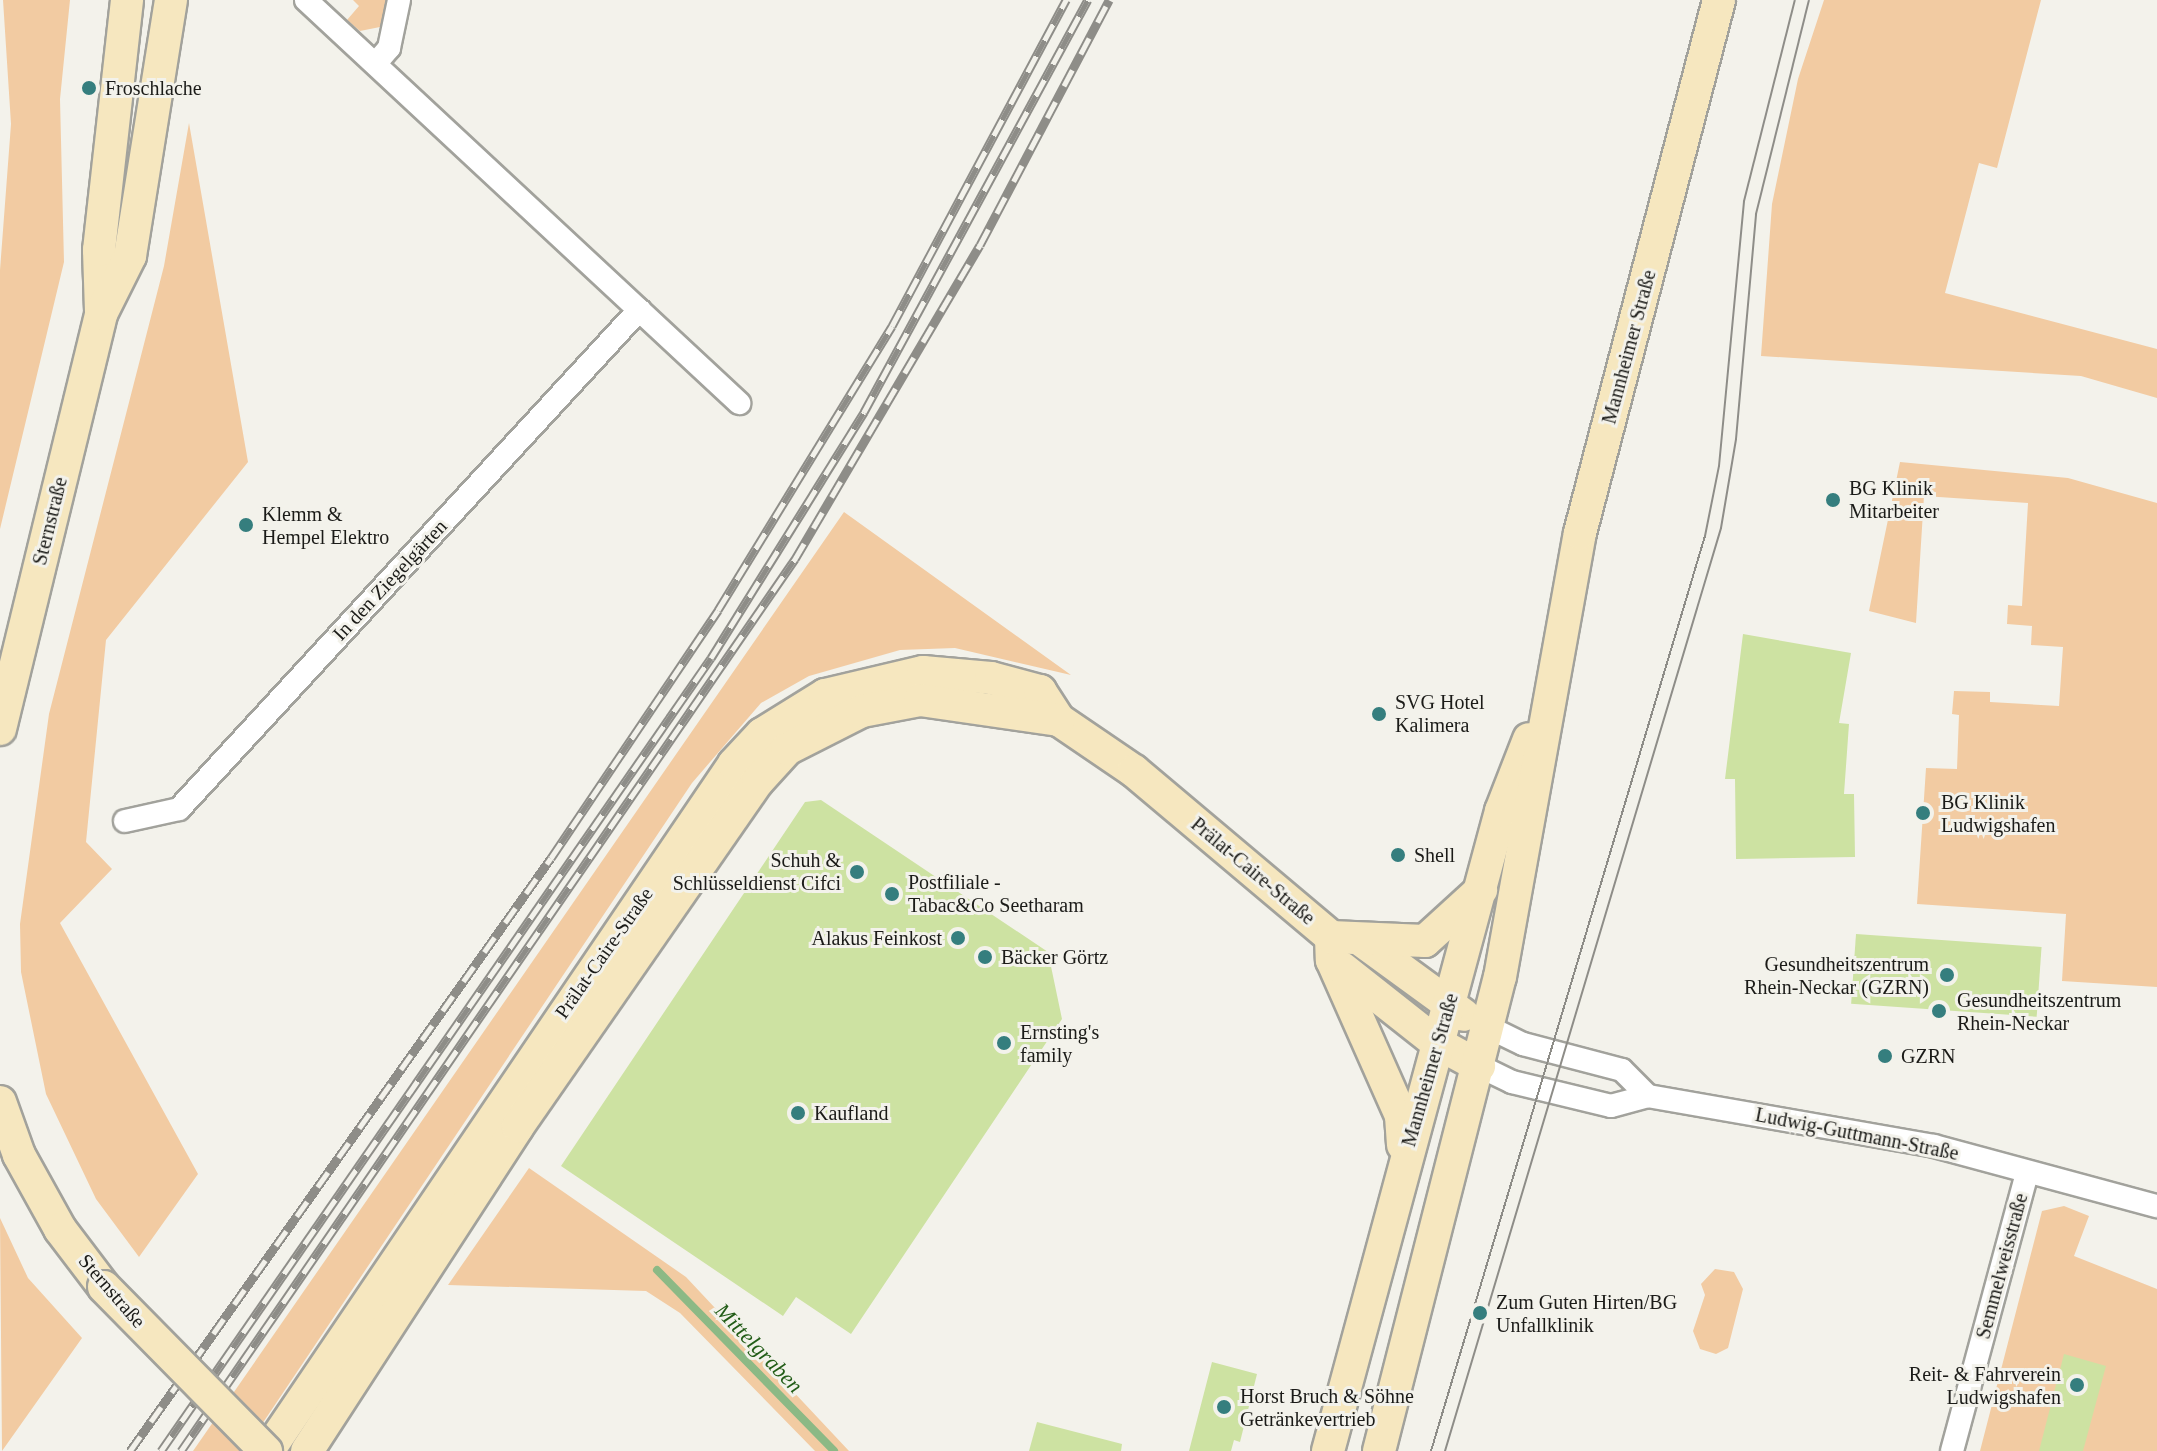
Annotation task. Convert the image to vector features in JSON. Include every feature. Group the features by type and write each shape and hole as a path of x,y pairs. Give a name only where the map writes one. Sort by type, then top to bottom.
{"street":[{"name":"Sternstraße","path":"101,314 99,250 127,0"},
{"name":"Sternstraße","path":"0,729 101,314 130,256 171,0"},
{"path":"306,0 739,403"},
{"path":"376,63 389,48 399,0"},
{"name":"Mannheimer Straße","path":"1379,1451 1488,1027 1516,814 1547,695 1580,533 1719,0"},
{"name":"In den Ziegelgärten","path":"125,821 179,809 639,310"},
{"name":"Prälat-Caire-Straße","path":"267,1451 368,1328 734,764 797,709 891,675 954,672 1040,691 1059,720 1134,771 1341,946 1437,1043 1479,1066"},
{"name":"Mannheimer Straße","path":"1328,1451 1404,1156 1481,890 1516,814"},
{"path":"1404,1156 1401,1116 1341,946 1425,941 1481,890"},
{"name":"Prälat-Caire-Straße","path":"1341,946 1488,1027"},
{"path":"1488,1027 1523,1044 1622,1070 1648,1096"},
{"name":"Ludwig-Guttmann-Straße","path":"1479,1066 1512,1082 1611,1106 1648,1096 1934,1146 2157,1206"},
{"name":"Sternstraße","path":"0,1102 19,1155 60,1229 104,1287 267,1451"},
{"name":"Semmelweisstraße","path":"1952,1451 2027,1173"},
{"name":"Prälat-Caire-Straße","path":"307,1451 368,1328"}],"shaded area":[{"path":"3,0 70,0 60,99 64,262 0,529 0,270 11,124"},
{"path":"353,0 388,0 380,27 360,31 347,20 359,6"},
{"path":"1824,0 2041,0 1997,168 1979,163 1945,293 2157,349 2157,398 2081,376 1761,356 1772,204 1798,79"},
{"path":"189,123 248,462 106,640 86,842 112,869 60,923 198,1174 139,1257 96,1199 46,1094 21,972 20,924 49,714 164,266"},
{"path":"1900,462 2068,478 2157,503 2157,987 2062,981 2066,914 1917,904 1926,768 1957,769 1959,715 1952,714 1954,691 1990,692 1990,702 2059,706 2063,647 2031,645 2032,626 2007,624 2008,605 2022,606 2028,503 1924,496 1916,623 1869,611"},
{"path":"844,512 1071,675 955,648 900,650 809,676 761,703 692,783 244,1451 193,1451"},
{"path":"529,1168 686,1277 849,1451 815,1451 680,1313 646,1291 448,1285"},
{"name":"Reit- & Fahrverein Ludwigshafen","path":"2064,1206 2089,1216 2074,1256 2157,1289 2157,1451 1980,1451 2042,1211"},
{"path":"0,1218 28,1278 82,1338 2,1451"},
{"path":"1715,1269 1734,1272 1743,1289 1728,1348 1716,1354 1700,1349 1693,1331 1705,1295 1701,1284"}],"building":[{"path":"1743,634 1851,653 1839,723 1849,724 1844,794 1854,794 1855,857 1736,859 1735,779 1725,779"},
{"name":"Kaufland","path":"821,800 1048,952 1062,1019 851,1334 796,1297 783,1316 561,1166 805,802"},
{"name":"Gesundheitszentrum Rhein-Neckar (GZRN)","path":"1856,934 2042,947 2037,1017 1851,1004"},
{"path":"2064,1354 2106,1366 2083,1451 2039,1451"},
{"name":"Horst Bruch & Söhne Getränkevertrieb","path":"1212,1362 1257,1374 1240,1442 1234,1440 1231,1451 1189,1451"},
{"path":"1037,1422 1122,1444 1121,1451 1029,1451"}],"waterway":[{"name":"Mittelgraben","path":"657,1270 834,1451"}],"tram line":[{"path":"1431,1451 1705,536 1719,466 1744,201 1795,0"},
{"path":"1445,1451 1721,528 1736,439 1756,214 1809,0"}],"railway":[{"path":"130,1451 551,858 718,610 892,326 1066,0"},
{"path":"161,1451 711,658 864,412 1088,0"},
{"path":"181,1451 795,559 980,245 1109,0"}],"place":[{"name":"Froschlache","path":"89,88"},
{"name":"BG Klinik Mitarbeiter","path":"1833,500"},
{"name":"Klemm & Hempel Elektro","path":"246,525"},
{"name":"SVG Hotel Kalimera","path":"1379,714"},
{"name":"BG Klinik Ludwigshafen","path":"1923,813"},
{"name":"Shell","path":"1398,855"},
{"name":"Schuh & Schlüsseldienst Cifci","path":"857,872"},
{"name":"Postfiliale - Tabac&Co Seetharam","path":"892,894"},
{"name":"Alakus Feinkost","path":"958,938"},
{"name":"Bäcker Görtz","path":"985,957"},
{"name":"Gesundheitszentrum Rhein-Neckar (GZRN)","path":"1947,975"},
{"name":"Gesundheitszentrum Rhein-Neckar","path":"1939,1011"},
{"name":"Ernsting's family","path":"1004,1043"},
{"name":"GZRN","path":"1885,1056"},
{"name":"Kaufland","path":"798,1113"},
{"name":"Zum Guten Hirten/BG Unfallklinik","path":"1480,1313"},
{"name":"Reit- & Fahrverein Ludwigshafen","path":"2077,1385"},
{"name":"Horst Bruch & Söhne Getränkevertrieb","path":"1224,1407"}]}
